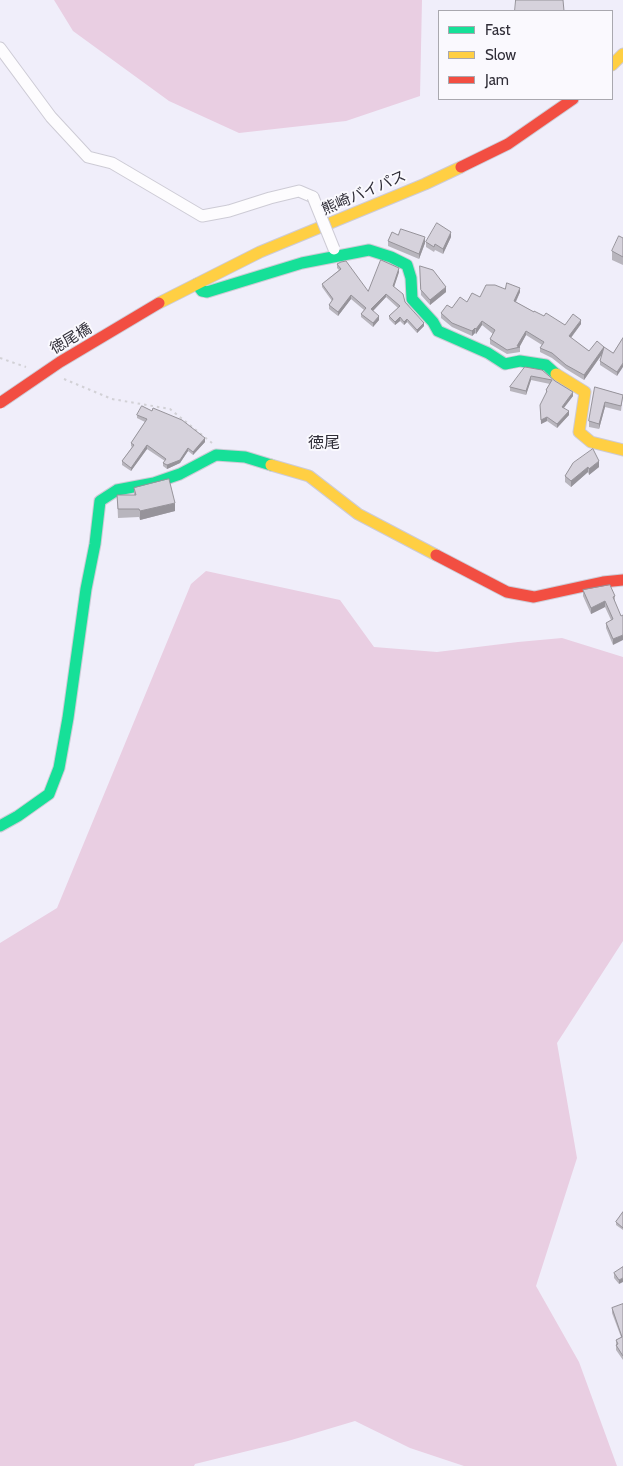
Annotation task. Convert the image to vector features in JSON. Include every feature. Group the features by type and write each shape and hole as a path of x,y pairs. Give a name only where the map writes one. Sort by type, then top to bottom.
{"main road":[{"path":"613,64 623,54"},
{"name":"熊崎バイパス","path":"159,303 260,252 425,184 508,144 572,100"},
{"path":"197,284 202,291 207,292 336,253 369,250 391,257 407,265 411,278 412,299 433,322 438,331 488,353 505,364 520,361 546,365 560,377 585,392 578,432 590,442 623,450"},
{"name":"徳尾橋","path":"0,403 60,362 159,303"},
{"path":"0,826 49,794 59,768 86,589 95,544 100,501 117,490 154,483 180,474 216,455 245,457 309,476 358,514 507,592 534,597 602,582 623,580"}],"street":[{"path":"0,48 51,117 88,157 112,163 202,216 229,211 299,191 313,197 336,253"}],"path":[{"path":"0,358 18,366 33,368"},
{"path":"56,376 112,400 170,409 214,444 216,455"}],"shaded area":[{"path":"54,0 422,0 420,96 346,121 239,133 169,101 73,31"},
{"path":"206,571 340,600 374,647 437,652 562,638 623,657 623,941 557,1043 577,1158 536,1286 579,1362 617,1466 464,1466 410,1448 355,1421 288,1441 195,1464 194,1466 0,1466 0,943 57,908 191,584"}],"building":[{"path":"516,0 563,0 564,10 515,10"},
{"path":"437,223 451,232 443,249 435,244 434,247 426,242"},
{"path":"401,229 425,237 419,254 388,241 392,232 398,235"},
{"path":"619,236 623,238 623,257 612,251"},
{"path":"381,260 399,268 393,286 403,294 405,302 424,323 417,330 407,319 404,322 400,317 395,322 389,316 400,306 386,294 371,309 379,316 373,323 361,314 366,308 351,295 338,312 329,305 333,299 322,284 341,269 337,264 346,261 368,291"},
{"path":"420,266 433,270 446,287 430,300 421,290"},
{"path":"507,283 520,288 514,301 534,312 544,316 546,313 565,325 573,314 581,320 569,336 589,351 597,341 604,347 584,375 566,365 552,353 540,348 544,342 526,331 517,346 520,347 507,350 490,339 495,330 482,321 472,331 452,323 441,313 447,305 452,308 460,297 467,302 472,293 480,297 486,285 495,285 505,289"},
{"path":"623,338 623,363 617,372 600,361 604,347 613,353"},
{"path":"525,367 542,370 573,392 562,407 569,411 557,424 547,417 541,420 540,405 552,380 531,376 526,391 510,387"},
{"path":"595,387 623,395 621,406 605,402 599,424 589,421"},
{"path":"142,406 152,411 153,408 182,420 205,438 193,452 188,448 180,460 167,465 163,463 166,459 147,445 131,468 122,461 134,445 131,443 147,419 137,415"},
{"path":"593,449 599,461 589,469 588,467 571,481 565,476 573,463"},
{"path":"169,479 175,503 140,511 139,509 118,509 117,495 136,495 134,488"},
{"path":"610,585 621,616 623,615 623,635 613,639 606,623 613,619 605,601 591,608 583,590"},
{"path":"623,1212 623,1228 616,1222"},
{"path":"623,1267 623,1278 619,1280 614,1273"},
{"path":"623,1304 623,1356 616,1345 618,1344 616,1340 622,1337 612,1308"}],"traffic: fast":[{"path":"197,284 202,291 207,292 302,263 369,250 391,257 407,265 411,278 412,299 433,322 438,331 488,353 505,364 520,361 546,365 556,374"},
{"path":"0,826 49,794 59,768 86,589 95,544 100,501 117,490 154,483 180,474 216,455 245,457 271,465"}],"traffic: slow":[{"path":"613,64 623,54"},
{"path":"159,303 260,252 425,184 461,167"},
{"path":"556,374 585,392 579,432 591,442 623,450"},
{"path":"271,465 309,476 358,514 436,555"}],"traffic: jam":[{"path":"461,167 508,144 572,100"},
{"path":"0,403 60,362 159,303"},
{"path":"436,555 507,592 534,597 603,582 623,580"}],"district":[{"name":"徳尾","path":"324,443"}]}
